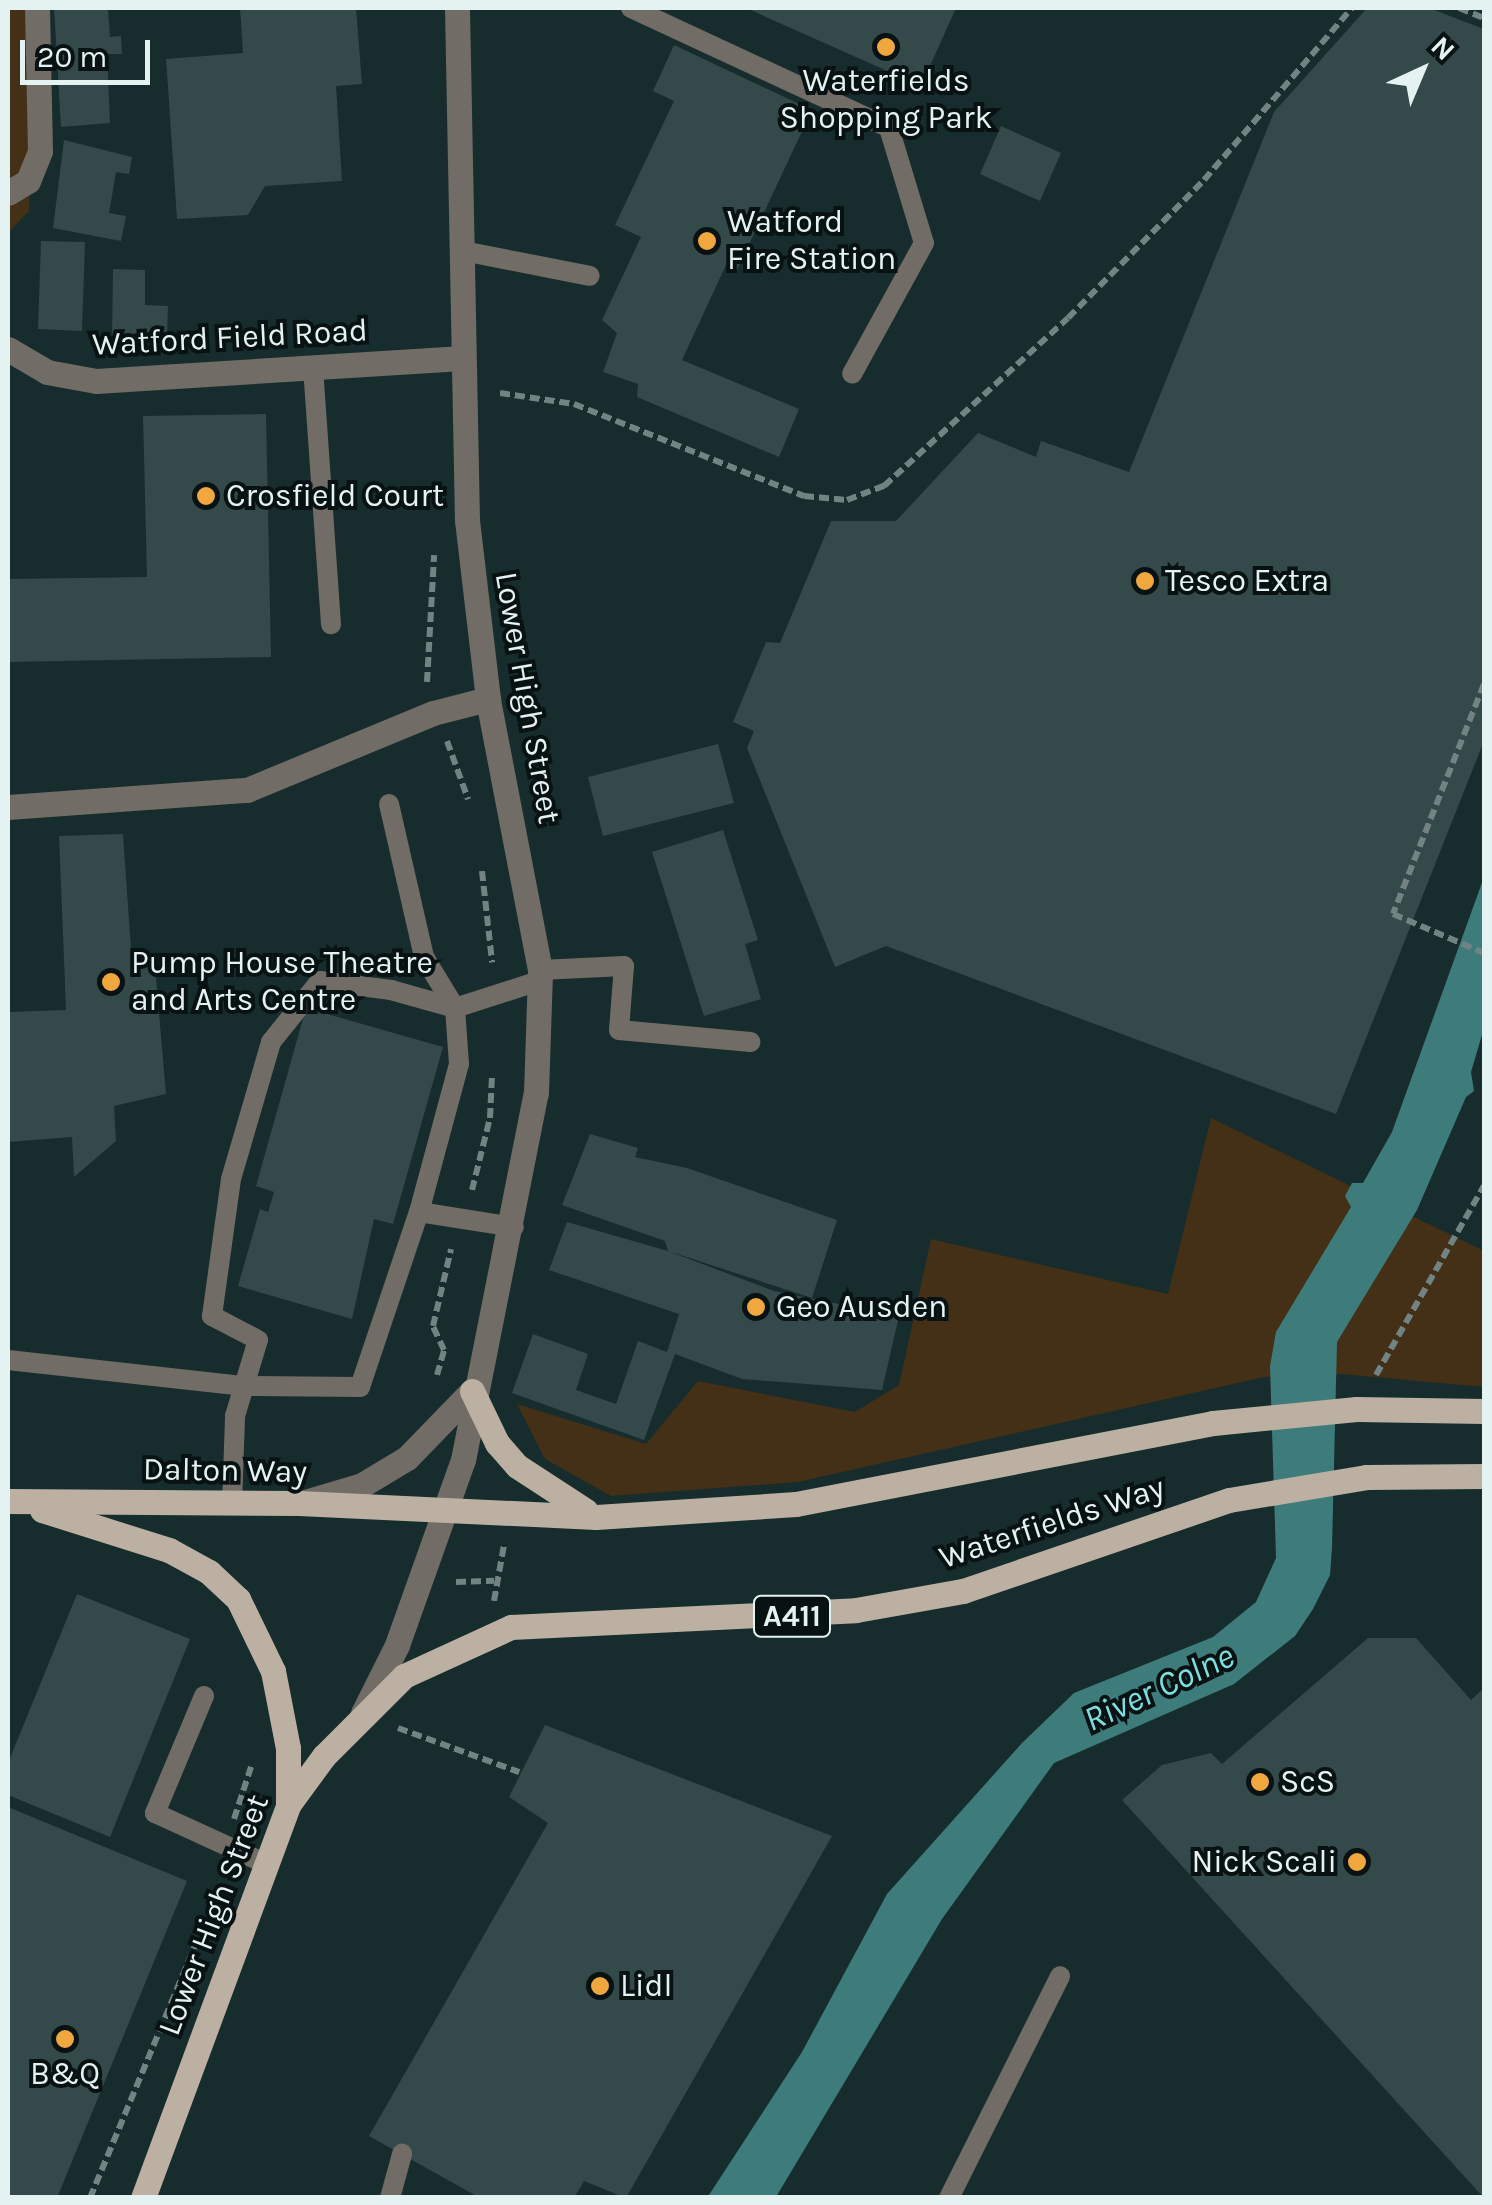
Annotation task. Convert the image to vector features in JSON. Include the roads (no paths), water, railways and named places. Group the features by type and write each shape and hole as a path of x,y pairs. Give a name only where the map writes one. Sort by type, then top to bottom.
{"main road":[{"path":"472,1392 517,1466 596,1517"},
{"name":"Waterfields Way","path":"442,1514 596,1517 796,1504 1213,1423 1365,1408 1484,1411"},
{"name":"Waterfields Way","path":"364,1713 404,1676 511,1627 856,1610 963,1591 1230,1500 1366,1478 1484,1476"},
{"name":"Dalton Way","path":"10,1501 299,1504 442,1514"},
{"name":"A411","path":"10,1501 169,1550 209,1572 238,1599 273,1670 288,1748 288,1805"},
{"name":"Lower High Street","path":"150,2195 264,1863 288,1805 364,1713"}],"street":[{"path":"8,193 28,182 40,151 36,8"},
{"name":"Lower High Street","path":"364,1713 397,1645 463,1460 472,1392 514,1226 536,1094 539,976 488,699 466,520 457,8"},
{"name":"Watford Field Road","path":"8,349 46,372 96,381 462,358"},
{"path":"8,808 247,790 433,713 488,699"},
{"path":"299,1504 362,1485 407,1458 472,1392"}],"lane":[{"path":"631,8 890,128 924,243 852,374"},
{"path":"463,251 590,276"},
{"path":"313,367 331,624"},
{"path":"8,1360 245,1386 360,1387 419,1212 459,1064 455,1008 424,957 389,804"},
{"path":"232,1504 235,1416 258,1340 212,1316 231,1179 271,1042 320,981 391,990 455,1008 539,976 624,966 618,1030 750,1042"},
{"path":"419,1212 514,1226"},
{"path":"204,1696 155,1814 264,1863"},
{"path":"949,2198 1060,1976"},
{"path":"390,2198 402,2154"}],"water":[{"name":"River Colne","path":"1484,877 1484,1028 1471,1072 1474,1091 1466,1097 1417,1210 1337,1342 1330,1575 1313,1609 1295,1636 1234,1684 1054,1763 942,1919 776,2197 707,2198 802,2052 887,1894 1022,1743 1074,1693 1213,1637 1256,1602 1276,1558 1270,1366 1276,1332 1351,1207 1345,1196 1352,1183 1363,1183 1392,1132"}],"place":[{"name":"Waterfields Shopping Park","path":"886,47"},
{"name":"Watford Fire Station","path":"707,241"},
{"name":"Crosfield Court","path":"206,496"},
{"name":"Tesco Extra","path":"1145,581"},
{"name":"Pump House Theatre and Arts Centre","path":"111,982"},
{"name":"Geo Ausden","path":"756,1307"},
{"name":"ScS","path":"1260,1782"},
{"name":"Nick Scali","path":"1357,1862"},
{"name":"Lidl","path":"600,1986"},
{"name":"B&Q","path":"65,2039"}]}
